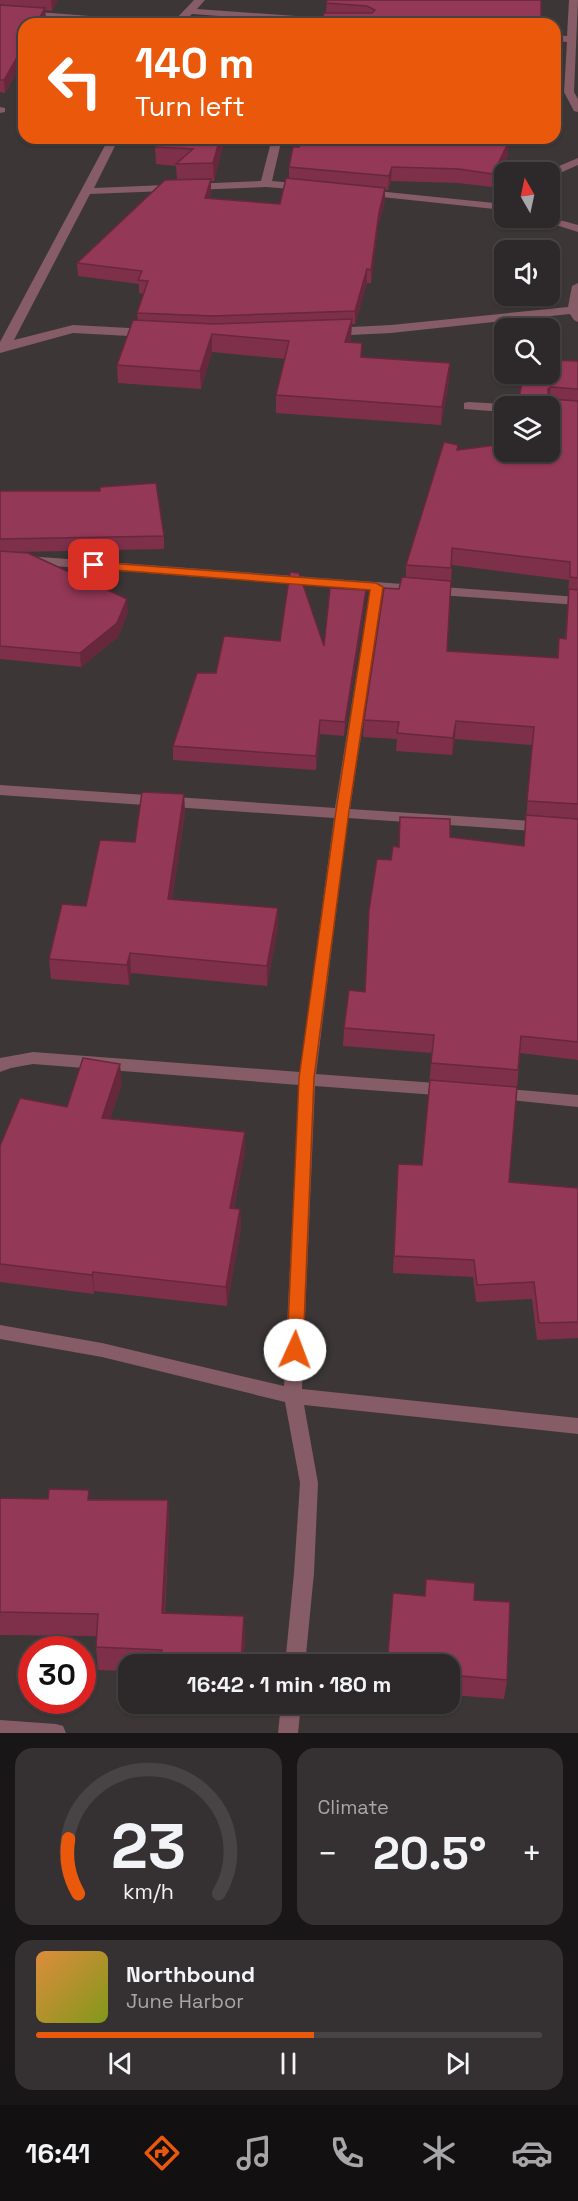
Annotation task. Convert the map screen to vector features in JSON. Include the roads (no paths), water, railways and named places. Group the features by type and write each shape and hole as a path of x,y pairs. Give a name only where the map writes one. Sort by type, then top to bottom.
{"street":[{"path":"182,18 200,0"},
{"path":"574,0 574,39 569,92 578,109"},
{"path":"190,11 263,18"},
{"path":"0,12 77,18"},
{"path":"2,349 111,144"},
{"path":"266,184 276,144"},
{"path":"560,169 578,161"},
{"path":"88,191 266,184 312,188"},
{"path":"358,192 494,203"},
{"path":"560,224 578,229"},
{"path":"320,332 391,329 576,314 578,286"},
{"path":"2,349 73,329 155,333"},
{"path":"468,406 494,407"},
{"path":"0,558 578,601"},
{"path":"296,1654 309,1484 293,1396 307,1078 342,811 376,587"},
{"path":"0,790 342,811 578,829"},
{"path":"2,1063 33,1058 460,1091"},
{"path":"484,1093 578,1101"},
{"path":"0,1332 102,1350 293,1396 578,1426"},
{"path":"288,1733 290,1714"},
{"path":"0,1729 56,1733"}]}
